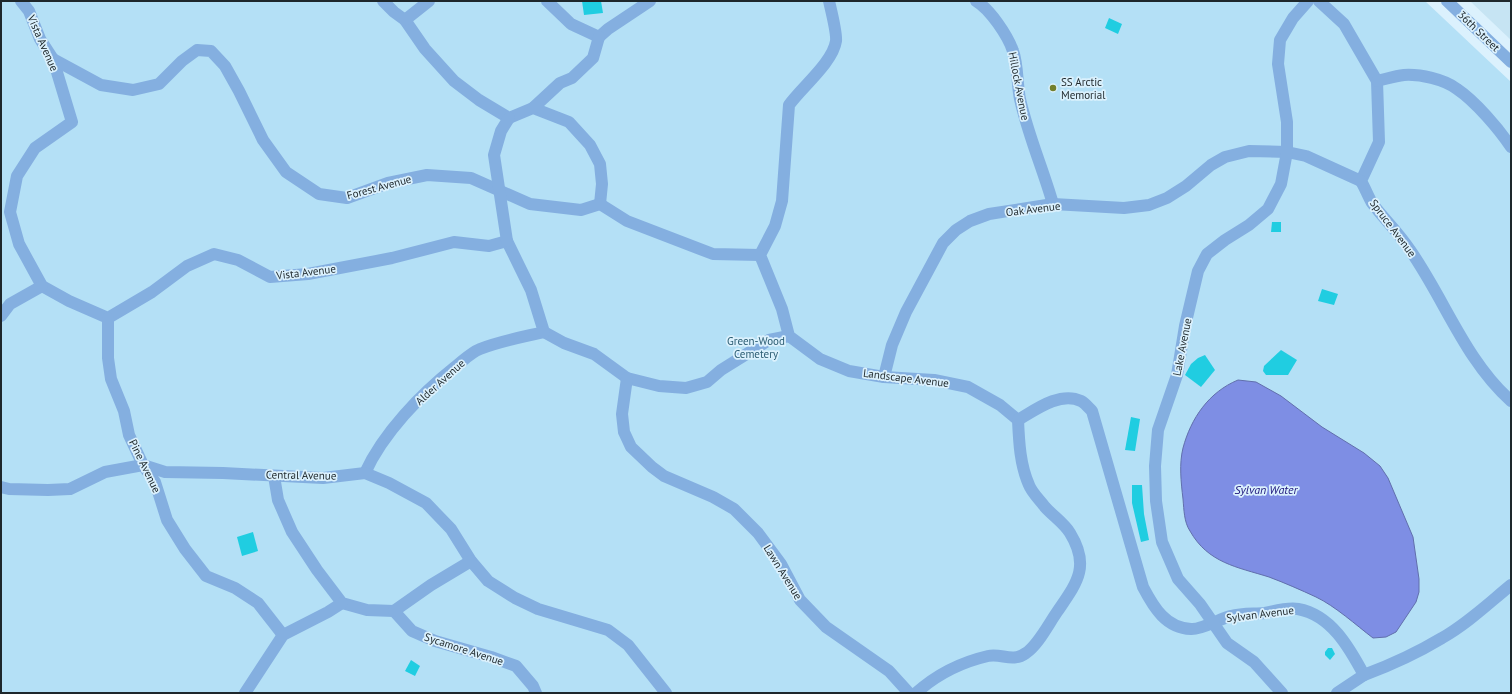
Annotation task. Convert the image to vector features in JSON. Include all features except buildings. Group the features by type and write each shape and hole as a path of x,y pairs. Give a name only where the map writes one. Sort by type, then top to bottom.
{"street":[{"name":"Vista Avenue","path":"21,1 29,12 40,39 53,59 72,122 35,148 17,176 10,212 19,244 42,286"},
{"path":"383,1 405,20 425,49 454,81 478,100 509,118"},
{"path":"405,20 429,1"},
{"path":"547,1 571,24 599,37"},
{"path":"650,1 608,29 599,37 593,58 572,78 560,83 533,108 509,118 501,130 494,155 507,241 530,290 544,332 564,343 594,354 627,378 659,386 686,388 707,382 721,370 769,340 789,336 782,309 760,255 775,226 782,201 789,105 797,93 827,62 836,40 829,1"},
{"name":"Hillock Avenue","path":"976,1 982,4 1001,29 1014,52 1020,98 1029,134 1053,204"},
{"name":"Lake Avenue","path":"1282,693 1254,662 1227,643 1200,604 1178,579 1162,542 1156,501 1155,466 1158,430 1177,375 1185,326 1198,271 1208,254 1225,240 1249,225 1268,209 1282,184 1287,152 1287,122 1278,64 1280,40 1293,18 1308,1"},
{"path":"1319,1 1344,24 1377,81 1379,142 1361,181"},
{"name":"36th Street","path":"1447,1 1511,62"},
{"name":"Forest Avenue","path":"53,59 101,85 133,90 159,84 182,61 197,50 211,51 225,66 263,140 286,172 319,194 346,198 388,183 427,175 471,178 530,204 581,210 600,204"},
{"path":"1377,81 1404,75 1432,78 1457,88 1481,110 1511,147"},
{"path":"533,108 569,122 590,144 600,164 602,184 600,204 627,221 713,254 760,255"},
{"name":"Oak Avenue","path":"884,376 892,344 906,312 943,243 956,230 970,221 988,214 1053,204 1124,208 1149,205 1166,198 1186,186 1211,165 1225,157 1249,150 1287,152 1306,156 1361,181"},
{"name":"Spruce Avenue","path":"1361,181 1372,202 1411,250 1481,369 1511,402"},
{"name":"Vista Avenue","path":"108,318 152,292 188,266 214,254 238,260 270,277 308,274 392,258 454,242 489,246 507,241"},
{"path":"1,316 10,304 42,286 69,301 108,318"},
{"name":"Pine Avenue","path":"108,318 108,358 111,379 124,411 130,435 143,465 155,482 167,520 184,549 206,576 235,588 258,603 283,635"},
{"name":"Alder Avenue","path":"365,473 371,460 386,437 410,409 441,378 472,353 514,338 544,332"},
{"name":"Landscape Avenue","path":"789,336 820,359 849,371 884,376 934,380 968,387 1000,405 1018,420"},
{"name":"Lawn Avenue","path":"627,378 622,414 624,432 631,447 664,476 713,497 734,509 758,533 782,564 800,600 826,627 889,671 909,693"},
{"name":"Sylvan Avenue","path":"1018,420 1051,402 1069,398 1082,401 1092,411 1143,588 1152,606 1162,616 1176,626 1192,629 1232,616 1297,609 1317,615 1332,627 1354,656 1364,676"},
{"path":"916,693 927,683 957,667 989,656 1008,658 1018,657 1025,654 1032,649 1076,584 1081,570 1080,555 1070,533 1049,512 1029,486 1019,450 1018,420"},
{"name":"Central Avenue","path":"1,487 9,489 70,489 105,472 143,465 165,472 223,473 323,478 365,473 389,483 426,502 452,529 471,561 488,580 514,598 538,609 608,630 628,645 666,693"},
{"path":"274,476 278,500 292,532 317,570 342,602 367,610 394,611 431,585 471,561"},
{"path":"1337,693 1364,676 1402,660 1443,637 1483,608 1511,585"},
{"path":"245,693 283,635 328,612 342,602"},
{"name":"Sycamore Avenue","path":"394,611 412,631 435,641 491,657 516,666 533,686 536,693"}],"shaded area":[{"path":"1470,1 1511,1 1511,40"}],"green space":[{"name":"Green-Wood Cemetery","path":"1,1 1425,1 1511,82 1511,693 1,693"}],"water":[{"name":"Sylvan Water","path":"1238,380 1256,382 1281,396 1322,427 1364,453 1380,466 1388,478 1413,537 1419,579 1419,592 1416,602 1396,632 1386,637 1373,638 1338,610 1316,597 1275,579 1235,566 1214,557 1197,542 1190,531 1185,516 1181,473 1181,460 1186,437 1196,416 1210,399 1218,391"}],"place":[{"name":"SS Arctic Memorial","path":"1053,88"}]}
